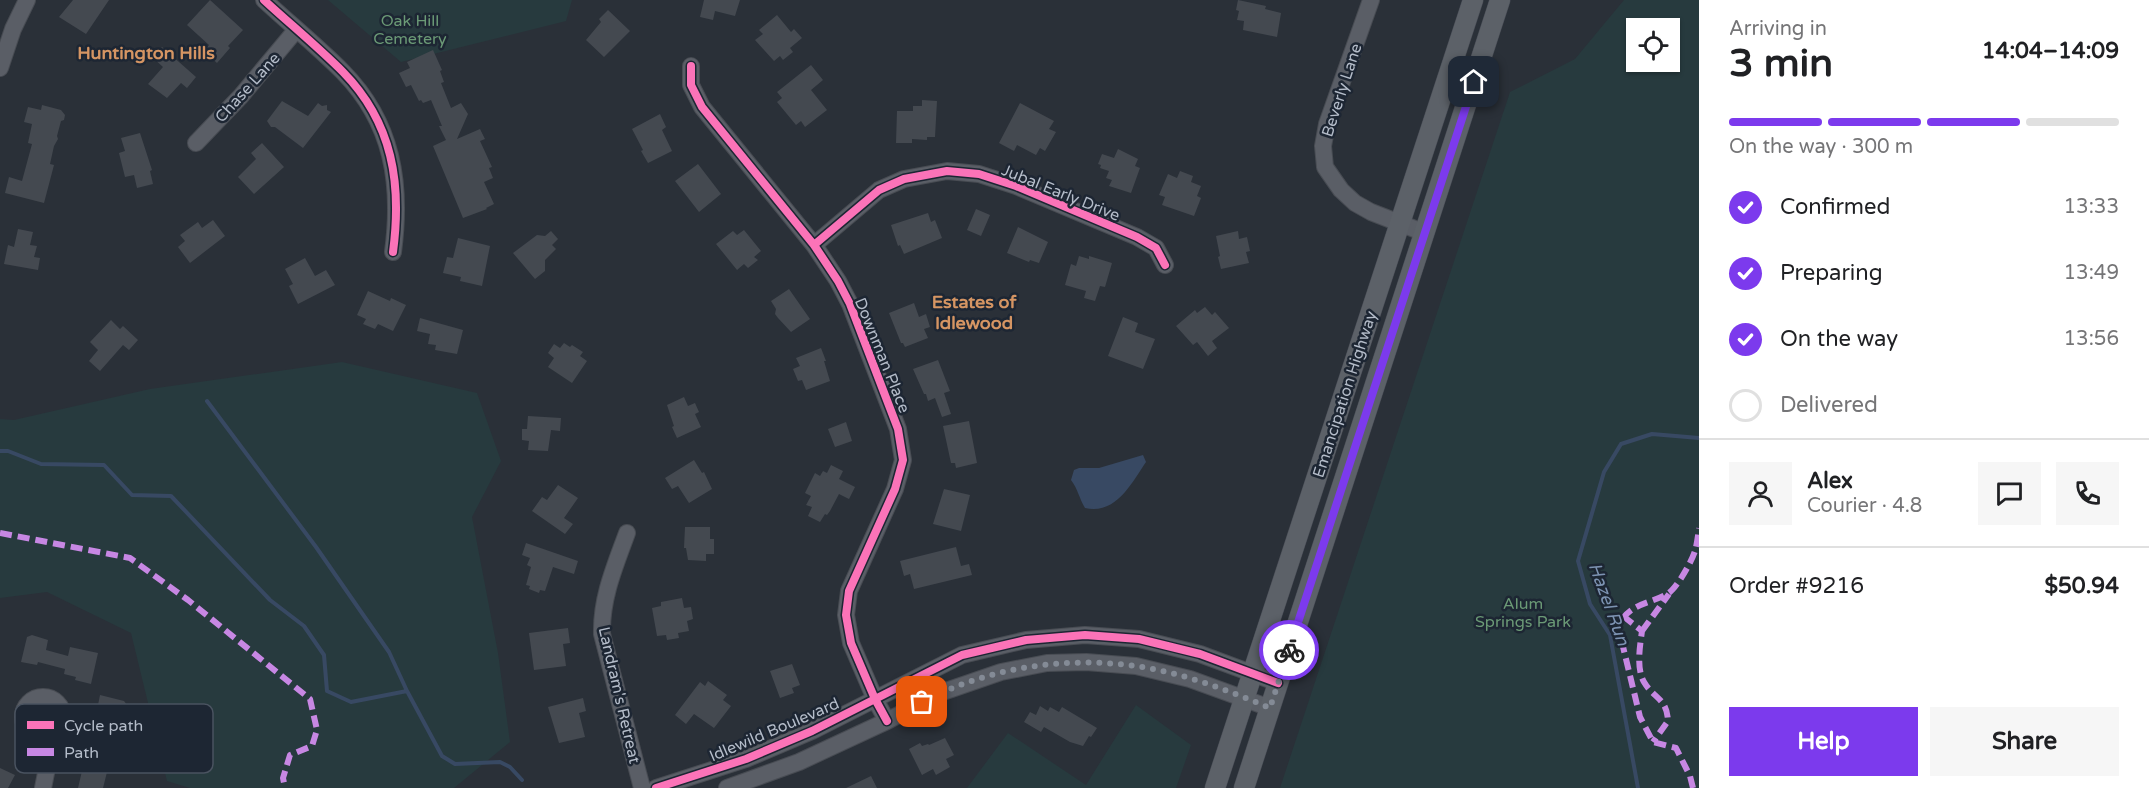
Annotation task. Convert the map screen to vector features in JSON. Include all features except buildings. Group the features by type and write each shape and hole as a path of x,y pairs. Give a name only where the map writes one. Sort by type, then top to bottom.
{"main road":[{"name":"Emancipation Highway","path":"1215,788 1473,0"},
{"name":"Emancipation Highway","path":"1244,788 1500,0"}],"street":[{"path":"0,68 13,29 27,0"},
{"path":"264,0 356,86 382,130 391,154 395,181 396,225 393,252"},
{"name":"Beverly Lane","path":"1371,0 1327,124 1322,155 1329,176 1355,202 1371,212 1425,233"},
{"name":"Chase Lane","path":"196,143 241,96 296,30"},
{"name":"Downman Place","path":"691,66 691,85 702,107 813,244 838,281 850,304 898,429 903,460 894,489 849,591 846,615 852,643 875,699 887,721"},
{"name":"Jubal Early Drive","path":"813,244 879,190 904,179 947,171 979,174 1016,186 1137,237 1156,248 1165,265"},
{"name":"Landram's Retreat","path":"627,533 606,591 602,634 642,788"},
{"name":"Idlewild Boulevard","path":"656,788 746,759 812,731 962,656 1026,640 1085,635 1139,639 1200,654 1278,683"},
{"path":"727,788 799,762 887,721 940,693 1001,672 1047,663 1086,662 1136,666 1190,679 1270,708"},
{"path":"43,788 46,773"}],"green space":[{"name":"Oak Hill Cemetery","path":"328,0 572,0 566,21 401,62"},
{"name":"Alum Springs Park","path":"1624,0 1699,0 1699,788 1280,788 1510,92 1575,59"},
{"path":"342,362 477,393 501,461 472,517 498,653 510,742 454,788 190,788 167,781 165,773 213,773 213,704 148,704 131,633 47,592 0,598 0,419 14,420 150,389"},
{"path":"1136,705 1191,745 1176,788 967,788 1008,733 1086,785"}],"water":[{"path":"1143,455 1146,462 1122,496 1106,507 1085,508 1071,480 1074,470 1099,468"}],"waterway":[{"path":"207,401 316,547 389,652 407,691"},
{"name":"Hazel Run","path":"1638,788 1610,635 1590,604 1578,561 1604,472 1621,444 1652,434 1699,438"},
{"path":"0,451 8,451 41,464 104,465 132,495 171,496 270,600 304,626 324,655 327,691 351,702 407,691 442,756 455,764 500,762 510,767 522,780"}],"marked path":[{"path":"1693,788 1690,776 1676,748 1653,742 1640,717 1618,626 1628,613 1660,598 1675,587 1693,556 1699,528"},
{"path":"0,533 130,558 188,600 310,699 317,730 312,746 290,755 283,778 285,788"},
{"path":"1642,631 1669,594"},
{"path":"1623,616 1642,631 1640,670 1644,682 1663,703 1667,713 1668,721 1653,742"}],"cycle path":[{"path":"264,0 343,72 373,112 383,133 394,179 396,202 393,252"},
{"path":"691,66 691,85 702,107 814,245 838,281 850,304 898,429 903,460 895,489 849,591 846,615 851,643 887,721"},
{"path":"814,245 879,190 904,179 947,171 979,174 1016,186 1137,237 1156,248 1165,265"},
{"path":"656,788 746,759 812,731 962,655 1026,640 1085,635 1139,639 1200,654 1278,683"}],"way so far":[{"path":"922,702 940,693 1001,672 1047,663 1086,662 1136,666 1190,679 1270,708 1289,650"}],"district":[{"name":"Huntington Hills","path":"146,53"},
{"name":"Estates of Idlewood","path":"974,312"}],"route":[{"path":"1289,650 1474,82"}]}
